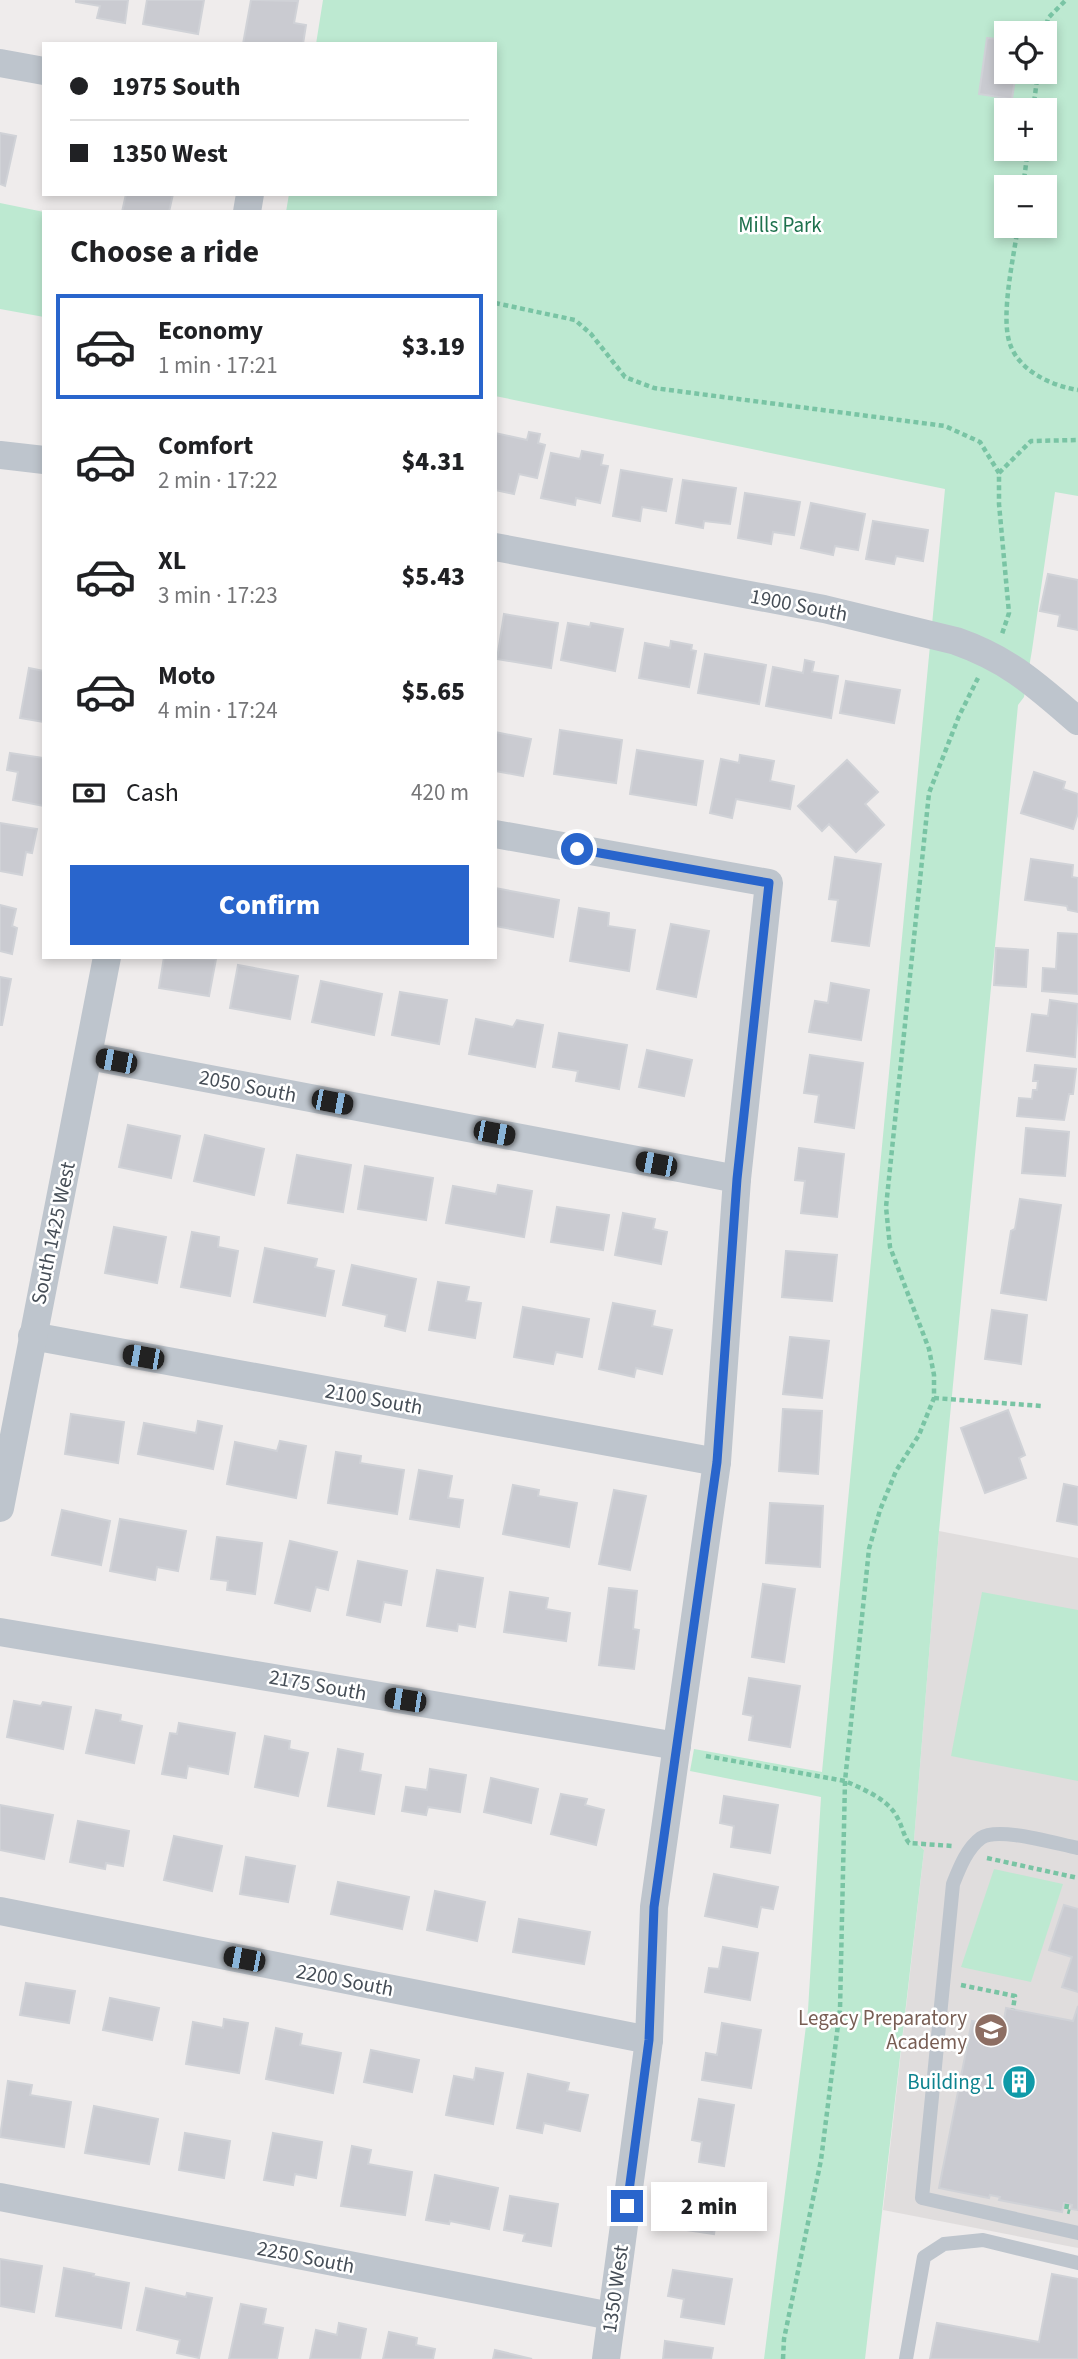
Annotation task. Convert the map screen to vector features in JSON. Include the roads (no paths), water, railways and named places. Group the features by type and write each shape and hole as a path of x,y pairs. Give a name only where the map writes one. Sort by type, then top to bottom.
{"street":[{"path":"0,63 42,71"},
{"path":"0,455 42,460"},
{"name":"1900 South","path":"497,547 824,609 956,641 1020,671 1078,721"},
{"name":"1350 West","path":"497,834 769,883 737,1179 717,1462 654,1907 649,2040 606,2359"},
{"name":"South 1425 West","path":"0,1508 107,959"},
{"name":"2050 South","path":"89,1056 737,1179"},
{"name":"2100 South","path":"32,1336 717,1462"},
{"name":"2175 South","path":"0,1632 677,1746"},
{"name":"2200 South","path":"0,1911 649,2040"},
{"name":"2250 South","path":"0,2197 611,2316"}],"lane":[{"path":"1078,1848 999,1833 982,1837 964,1858 953,1884 922,2198 1078,2233"},
{"path":"906,2359 924,2257 944,2244 983,2240 1078,2263"}],"place":[{"name":"Legacy Preparatory Academy","path":"991,2030"},
{"name":"Building 1","path":"1019,2082"}],"park label":[{"name":"Mills Park","path":"780,225"}]}
